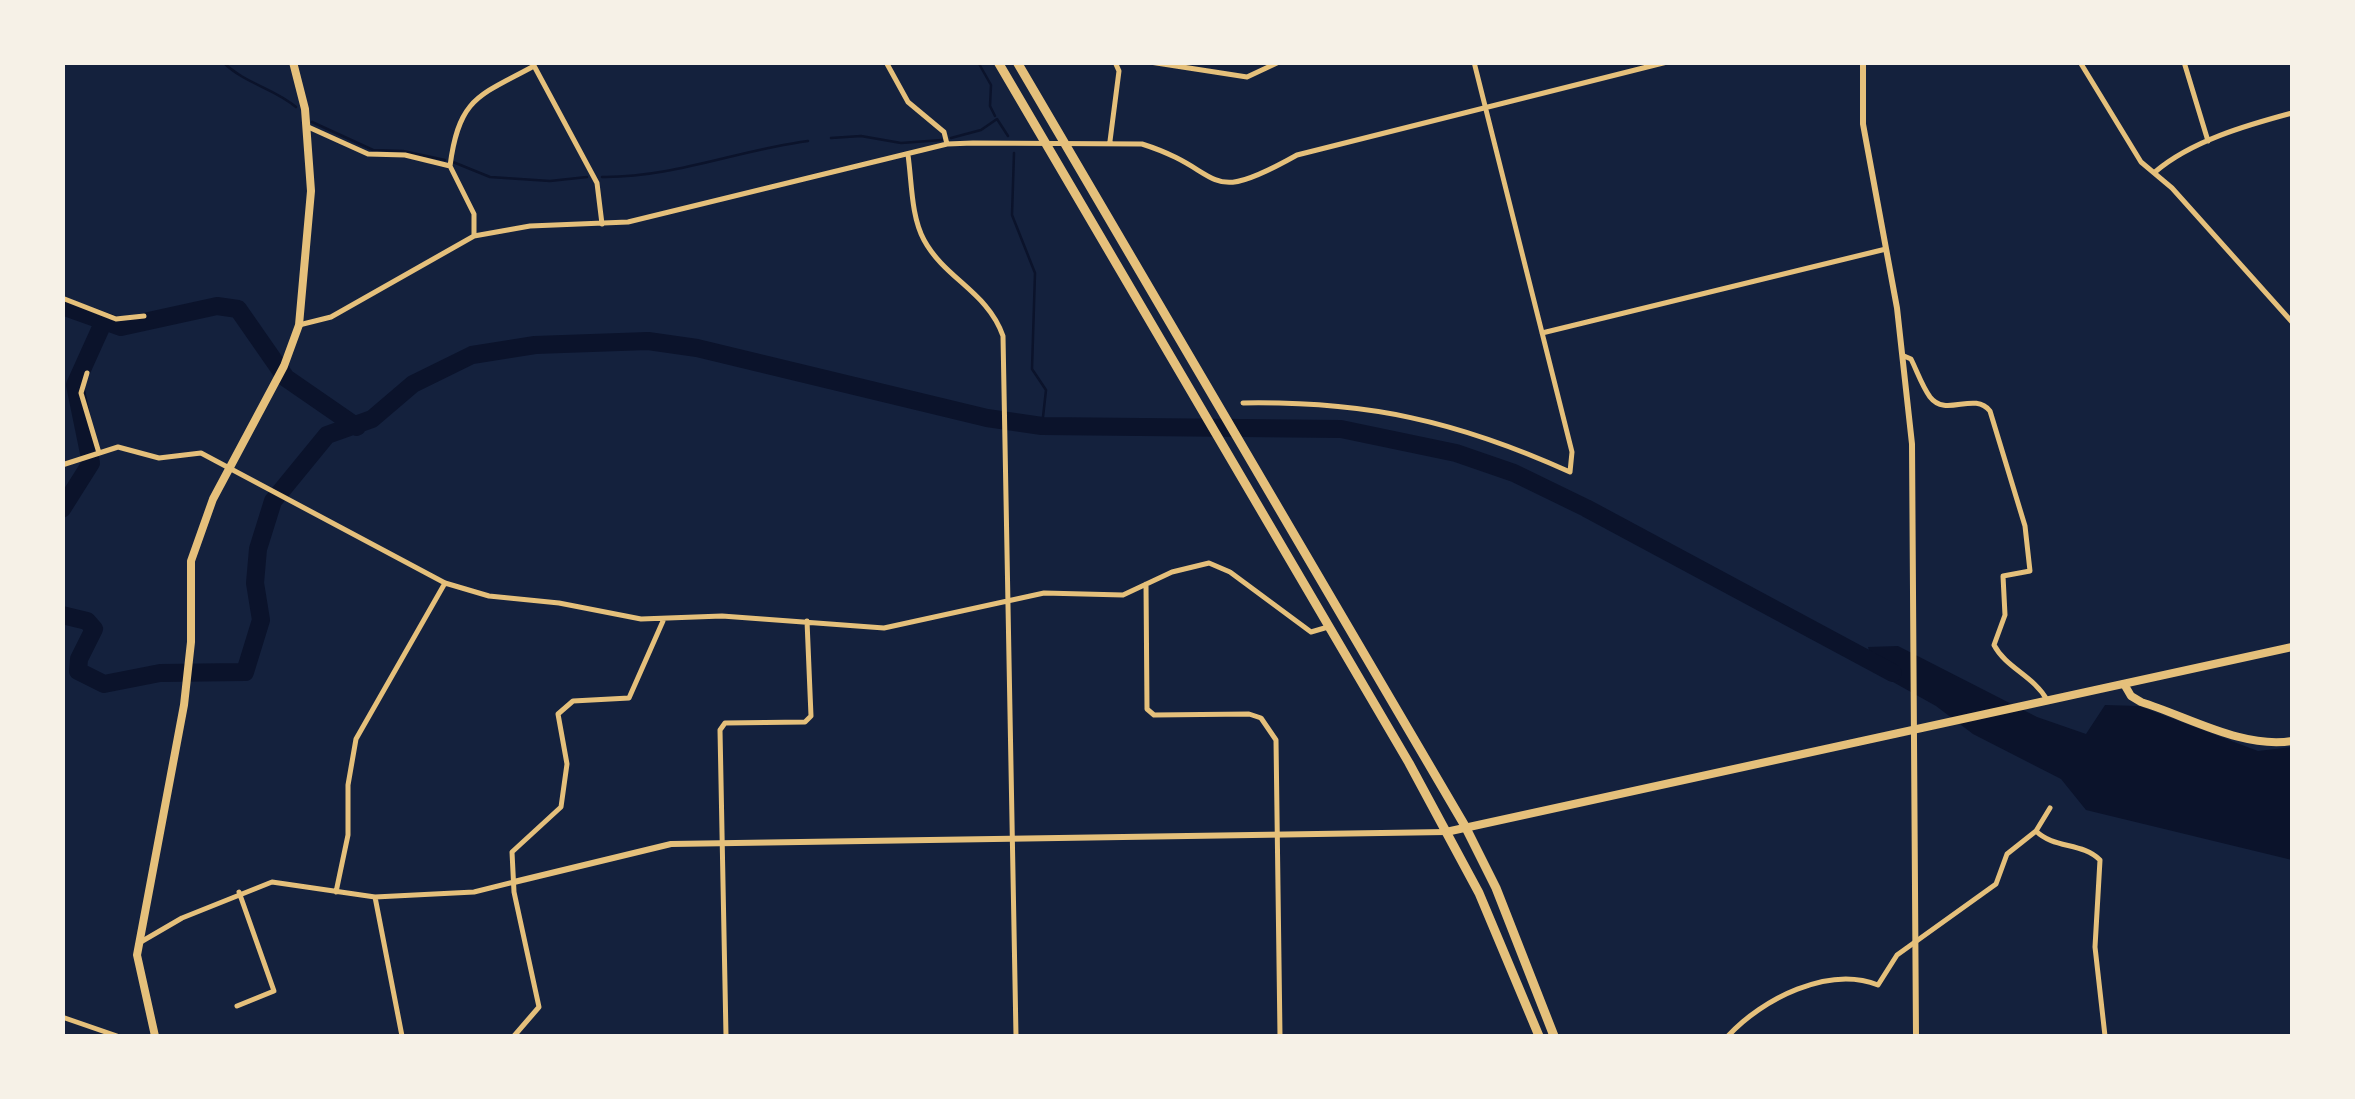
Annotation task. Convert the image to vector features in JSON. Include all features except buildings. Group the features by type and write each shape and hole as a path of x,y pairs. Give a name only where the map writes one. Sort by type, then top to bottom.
{"highway":[{"path":"998,62 1197,395 1446,832 1479,894 1539,1036"},
{"path":"1017,62 1465,826 1496,888 1554,1036"}],"main road":[{"path":"155,1036 137,970 138,944 187,680 191,561 228,468 277,381 298,326 311,192 306,126 293,62"},
{"path":"1446,832 1913,727 2292,648"},
{"path":"2124,684 2130,696 2142,702 2248,739 2268,745 2292,741"}],"street":[{"path":"886,62 908,102 944,132 947,144"},
{"path":"1110,141 1119,72 1115,62"},
{"path":"1150,62 1247,77 1280,62"},
{"path":"1244,403 1308,401 1424,418 1477,433 1570,472 1572,452 1474,62"},
{"path":"298,326 332,318 474,236 504,228 602,224 666,215 947,144 1110,141 1169,152 1213,182 1231,185 1245,183 1297,155 1667,62"},
{"path":"1862,62 1863,124 1904,356 1912,444 1916,1036"},
{"path":"2080,62 2111,119 2141,162 2155,172 2292,322"},
{"path":"2184,62 2208,141"},
{"path":"474,236 474,214 450,166 470,101 533,64 597,183 602,224"},
{"path":"2155,172 2173,157 2208,141 2292,113"},
{"path":"306,126 368,154 404,155 450,166"},
{"path":"908,156 918,226 925,241 996,316 1003,336 1016,1036"},
{"path":"1542,334 1886,249"},
{"path":"62,298 116,319 144,316"},
{"path":"1904,356 1911,359 1931,399 1940,405 1976,402 1990,411 2025,526 2030,571 2003,576 2005,616 1994,645 2000,656 2040,686 2048,700"},
{"path":"86,373 81,393 97,454"},
{"path":"62,466 118,446 159,458 192,451 445,584 488,596 559,603 586,611 663,621 722,616 906,626 1009,600 1071,590 1105,597 1172,572 1209,564 1220,566 1310,632 1331,626"},
{"path":"336,892 348,835 348,786 356,739 445,584"},
{"path":"1146,584 1147,709 1154,715 1261,718 1276,740 1280,1036"},
{"path":"514,1036 539,1008 514,882 515,846 561,808 567,764 558,714 573,700 629,698 663,621"},
{"path":"726,1036 720,730 726,723 805,722 811,716 807,621"},
{"path":"1728,1036 1741,1022 1797,990 1860,978 1878,985 1897,955 1996,884 2007,854 2036,831 2050,808"},
{"path":"2036,831 2046,842 2072,846 2100,860 2095,947 2105,1036"},
{"path":"138,944 239,892 272,882 375,896 474,892 656,845 1446,832"},
{"path":"237,1006 274,990 239,892"},
{"path":"375,896 402,1036"},
{"path":"62,1017 116,1036"}],"water":[{"path":"1898,646 2037,717 2086,734 2105,705 2139,706 2258,751 2292,747 2292,860 2086,810 2061,779 1973,734 1936,706 1875,672 1868,647"}],"waterway":[{"path":"223,62 296,107"},
{"path":"978,62 991,85 990,106 995,116"},
{"path":"951,138 981,130 997,119 1008,136"},
{"path":"312,122 373,150 403,151 445,160"},
{"path":"831,138 861,136 901,143 942,140"},
{"path":"602,177 654,173 808,141"},
{"path":"1014,153 1012,215 1035,273 1032,369 1046,390 1042,426"},
{"path":"453,162 490,177 550,181 587,177"},
{"path":"62,306 121,327 217,306 238,309 286,378 357,427"},
{"path":"62,509 91,463 75,385 103,323"},
{"path":"62,615 87,621 94,629 79,659 78,671 104,684 160,673 245,672 261,620 255,583 258,549 273,501 327,435 372,419 413,384 472,355 535,345 648,341 697,348 987,418 1042,426 1341,429 1456,453 1514,473 1586,508 1893,673"}]}
